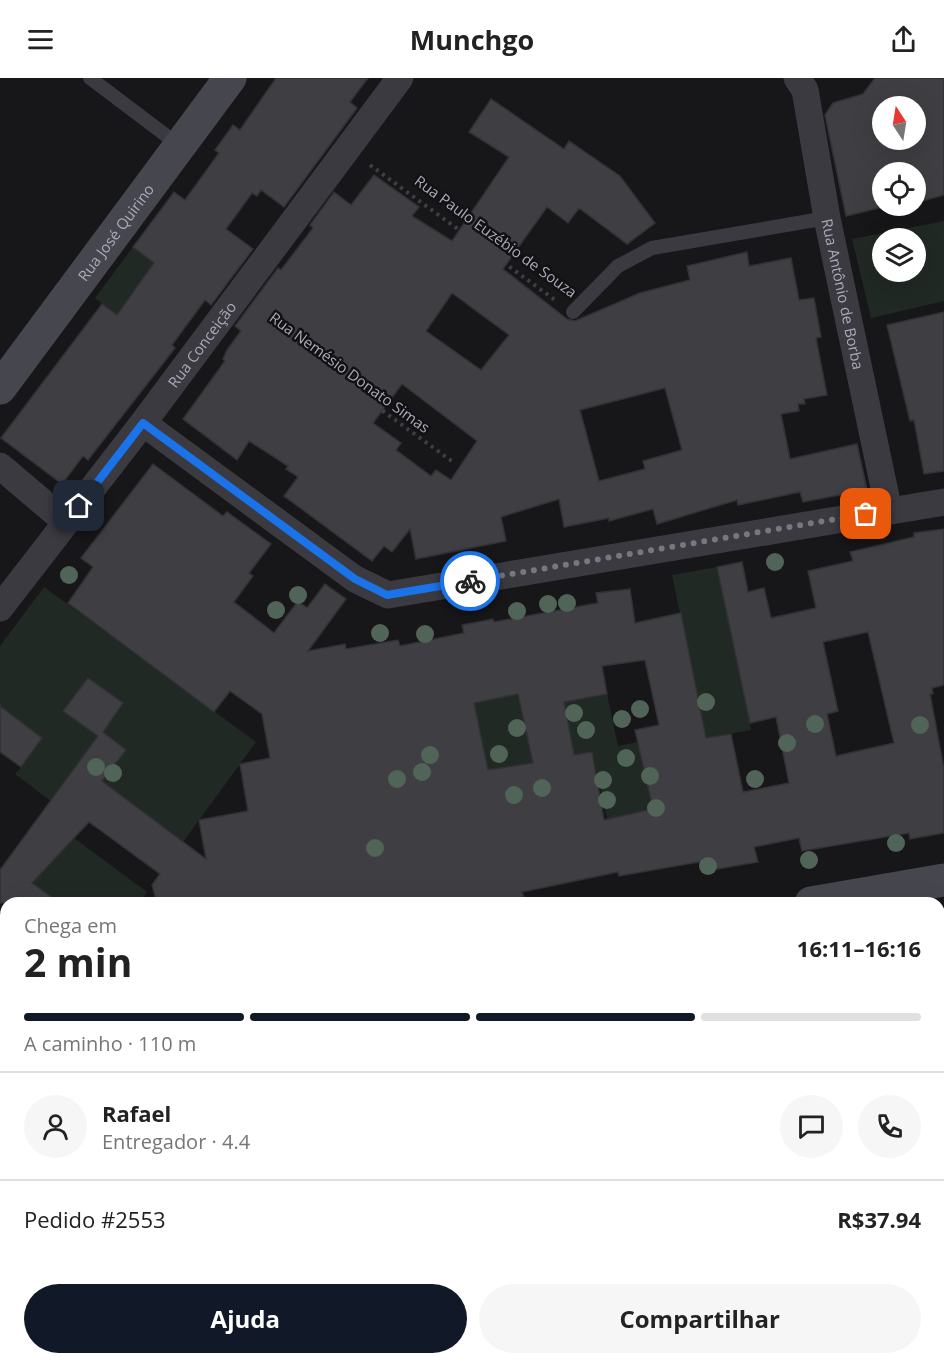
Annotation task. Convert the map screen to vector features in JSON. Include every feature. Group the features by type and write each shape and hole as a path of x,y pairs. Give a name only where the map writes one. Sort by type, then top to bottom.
{"main road":[{"name":"Rua José Quirino","path":"0,388 230,78"},
{"path":"846,897 944,880"}],"street":[{"name":"Rua Conceição","path":"0,608 143,423 400,78"},
{"name":"Rua Antônio de Borba","path":"805,82 827,218 889,511"},
{"path":"143,423 355,579 387,595 944,502"},
{"path":"0,466 66,522"}],"lane":[{"path":"90,78 180,146"},
{"name":"Rua Paulo Euzébio de Souza","path":"573,312 618,266 652,248 827,218"}],"path":[{"name":"Rua Paulo Euzébio de Souza","path":"347,149 573,312"},
{"name":"Rua Nemésio Donato Simas","path":"233,302 453,462"}],"shaded area":[{"path":"944,221 944,301 871,318 852,239 872,235 872,282 926,282 926,228 908,228"},
{"path":"133,247 154,263 133,327 95,298"},
{"path":"717,567 751,730 706,738 672,575"},
{"path":"44,587 256,742 183,842 52,802 15,774 21,767 0,706 0,646"},
{"path":"517,693 533,763 488,770 474,703"},
{"path":"607,694 618,746 638,742 653,809 622,816 625,828 610,831 592,752 574,755 563,702"},
{"path":"74,838 147,892 144,897 52,897 28,880 54,847 61,852"}],"building":[{"path":"276,78 368,78 350,102 357,108 284,207 261,190 257,196 252,193 226,229 253,249 211,305 205,300 172,345 175,348 88,460 83,456 62,484 1,438 102,304 117,315 154,263 133,247 174,192 185,200 219,153 215,150 233,125 240,130"},
{"path":"875,78 944,78 944,195 926,200 926,162 872,162 872,210 846,216 825,115 833,103 863,94"},
{"path":"491,99 564,149 569,141 620,176 655,223 627,244 579,208 568,223 547,207 503,269 567,319 575,321 640,293 690,280 687,266 747,252 749,266 791,258 799,300 814,298 821,337 816,338 827,395 804,399 805,404 798,404 799,411 781,414 790,459 857,444 867,490 803,502 800,492 738,505 737,500 657,524 653,509 609,521 609,518 564,527 559,499 501,517 506,541 416,559 410,529 392,552 384,546 372,561 284,496 298,477 286,469 288,466 249,441 237,460 183,419 225,361 223,359 227,350 241,331 235,326 278,268 281,270 313,228 310,225 334,192 351,205 374,175 419,207 412,216 452,241 509,157 469,132","holes":["452,293 509,335 481,370 426,331","402,384 477,441 451,480 436,470 431,476 396,450 401,443 373,423","665,388 682,450 643,461 645,469 599,481 580,410"]},
{"path":"944,312 944,471 924,474 914,420 910,421 887,325"},
{"path":"153,464 223,516 227,512 271,544 249,573 253,576 234,602 274,633 298,601 307,608 325,584 346,599 308,651 345,644 346,649 398,640 400,646 464,633 462,625 493,619 494,622 598,603 596,593 630,589 635,623 681,613 706,738 731,734 743,792 789,783 776,717 750,723 717,567 742,562 748,592 764,588 771,618 816,608 808,571 853,561 850,552 914,537 914,533 944,529 944,685 932,688 933,694 930,694 944,769 944,833 910,839 909,833 802,851 799,838 754,847 758,862 712,870 710,860 619,876 618,872 522,892 524,897 155,897 152,885 160,874 89,822 32,883 52,897 0,897 0,870 98,736 63,711 88,678 123,703 103,732 126,750 102,781 206,859 199,820 248,811 240,764 270,758 262,714 230,691 214,712 68,603 93,567 81,558","holes":["868,632 894,743 836,756 827,714 838,711 823,642","645,660 659,725 635,730 653,809 604,820 592,752 574,755 564,702 607,694 602,666","518,694 533,763 488,770 474,703"]},
{"path":"0,706 42,738 21,767 0,752"}],"way so far":[{"path":"470,581 866,514"}],"route":[{"path":"79,506 143,423 355,579 387,595 470,581"}]}
